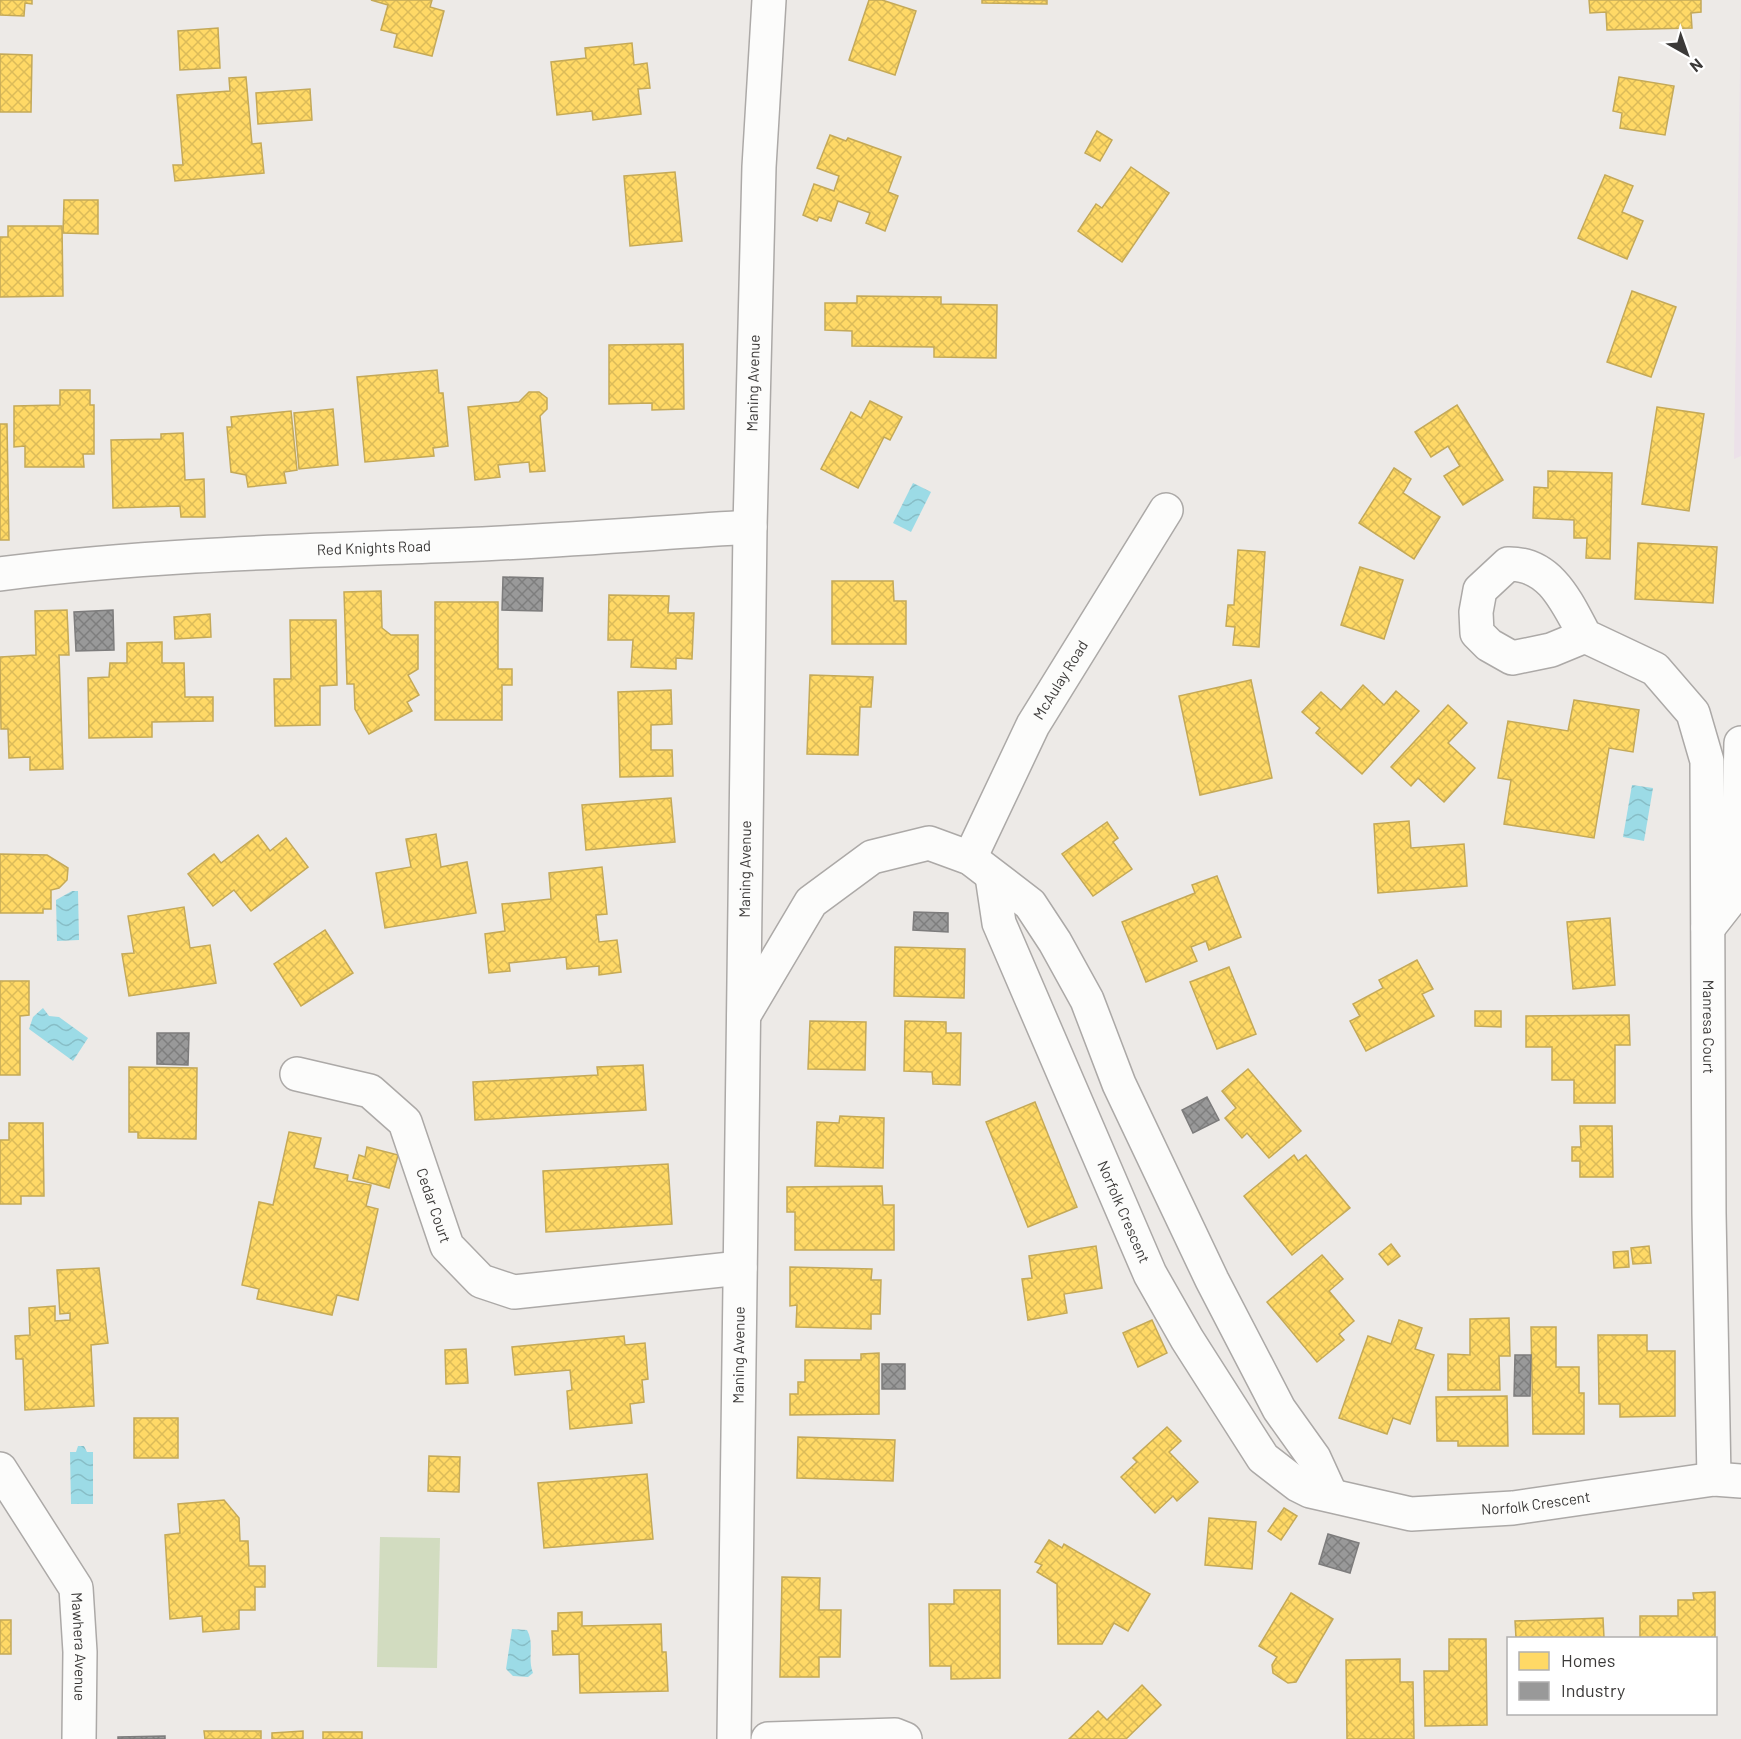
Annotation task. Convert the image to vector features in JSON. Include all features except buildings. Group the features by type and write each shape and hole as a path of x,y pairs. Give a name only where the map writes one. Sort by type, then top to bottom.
{"street":[{"name":"Maning Avenue","path":"734,1739 750,527 759,167 770,0"},
{"name":"McAulay Road","path":"981,867 1033,725 1166,510"},
{"name":"Red Knights Road","path":"0,574 74,564 315,549 459,545 750,527"},
{"name":"Manresa Court","path":"1585,636 1655,669 1693,713 1707,760 1708,928 1728,1480"},
{"path":"1708,928 1737,891 1741,743"},
{"path":"743,1016 811,902 872,857 929,843 981,867 1030,904 1055,942 1087,1000 1119,1084 1212,1280 1279,1409 1314,1458 1330,1493"},
{"name":"Norfolk Crescent","path":"981,867 999,923 1150,1274 1187,1339 1263,1458 1298,1485 1310,1491 1330,1493 1412,1514 1513,1508 1728,1480"},
{"name":"Cedar Court","path":"297,1074 370,1091 405,1122 447,1246 482,1281 514,1292 740,1268"},
{"name":"Mawhera Avenue","path":"0,1469 76,1588 80,1652 79,1739"},
{"path":"768,1739 895,1735 905,1739"}],"shaded area":[{"path":"1741,0 1741,456 1734,459"}],"green space":[{"path":"380,1537 440,1538 437,1668 377,1667"}],"water":[{"path":"913,483 931,492 911,532 893,523"},
{"path":"1632,785 1653,788 1644,841 1623,837"},
{"path":"72,891 78,891 79,940 57,941 56,900"},
{"path":"43,1008 49,1016 59,1017 88,1038 73,1061 29,1029 33,1017"},
{"path":"78,1446 84,1446 87,1452 93,1452 93,1504 71,1504 70,1452 76,1452"},
{"path":"512,1629 527,1630 529,1635 533,1673 528,1677 513,1676 506,1669"}]}
